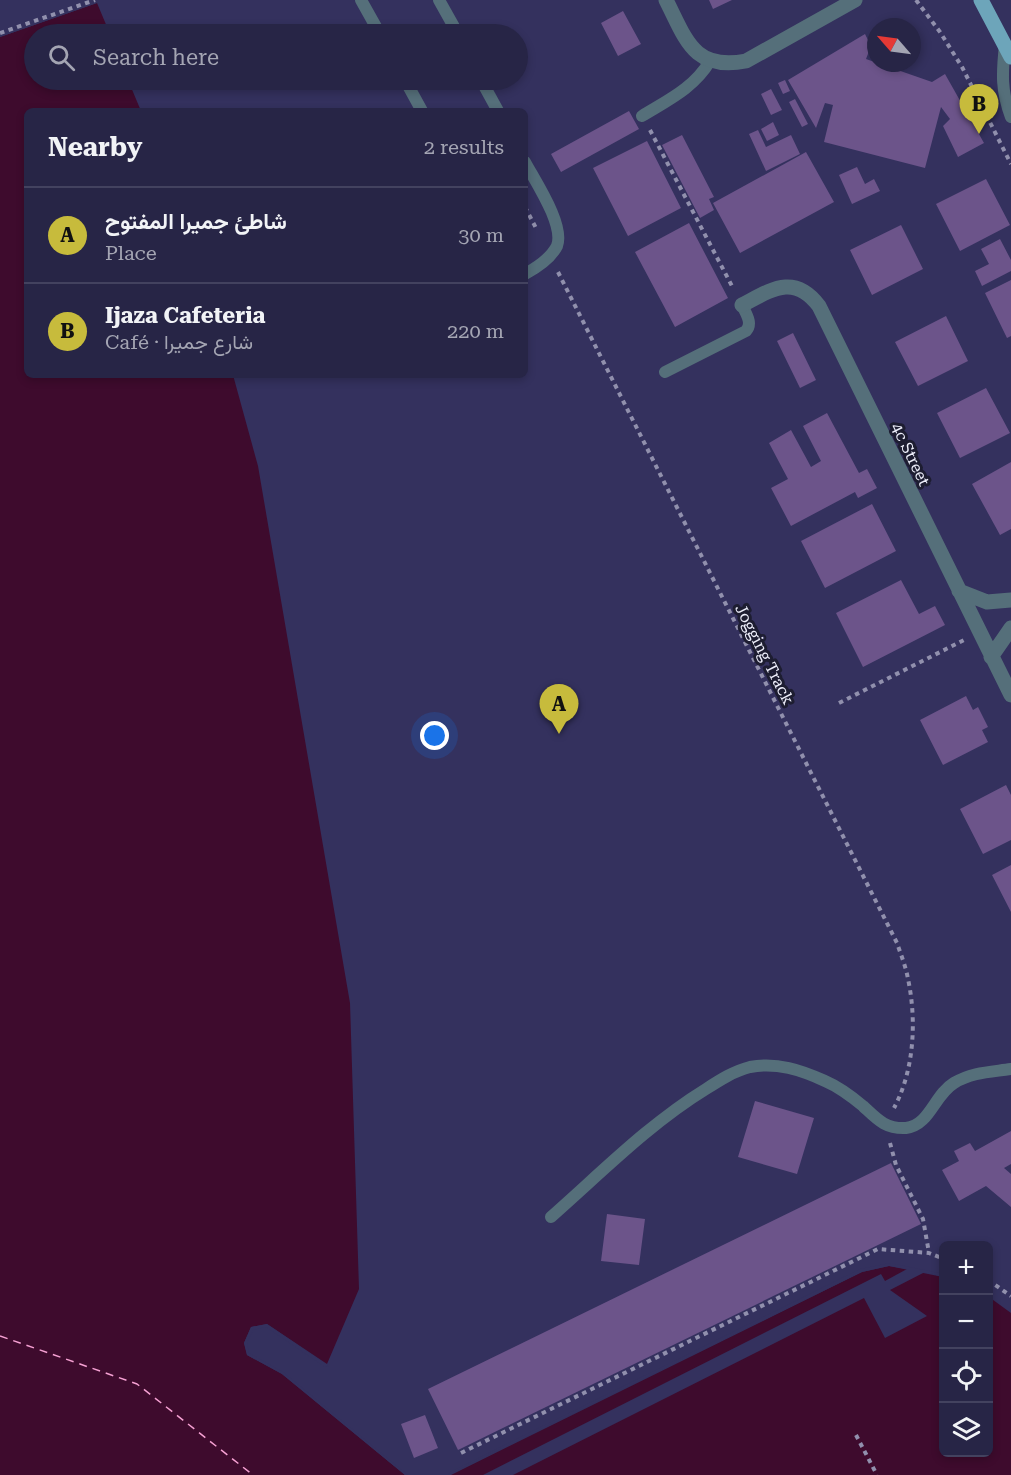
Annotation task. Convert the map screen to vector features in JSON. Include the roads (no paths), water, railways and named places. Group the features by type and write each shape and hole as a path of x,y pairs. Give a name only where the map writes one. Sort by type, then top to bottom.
{"main road":[{"path":"981,0 1008,51"}],"street":[{"path":"666,0 695,51 710,61 728,65 746,61 855,0"},
{"name":"4c Street","path":"742,305 777,287 801,290 811,297 824,317 1011,695"},
{"path":"958,591 987,602 1011,600"},
{"path":"991,657 1011,628"}],"lane":[{"path":"361,0 374,24"},
{"path":"439,0 452,24"},
{"path":"1008,51 1002,81 1004,100 1011,117"},
{"path":"642,116 687,88 700,76 710,61"},
{"path":"410,90 420,108"},
{"path":"486,90 496,108"},
{"path":"528,168 556,221 557,245 543,263 528,272"},
{"path":"665,372 746,331 749,321 742,305"},
{"path":"551,1217 675,1108 731,1074 750,1067 771,1065 791,1067 810,1074 846,1093 876,1120 885,1125 906,1128 916,1125 927,1116 938,1098 953,1083 972,1074 1011,1069"}],"place":[{"name":"Ijaza Cafeteria","path":"979,134"},
{"name":"شاطئ جميرا المفتوح","path":"559,734"}]}
